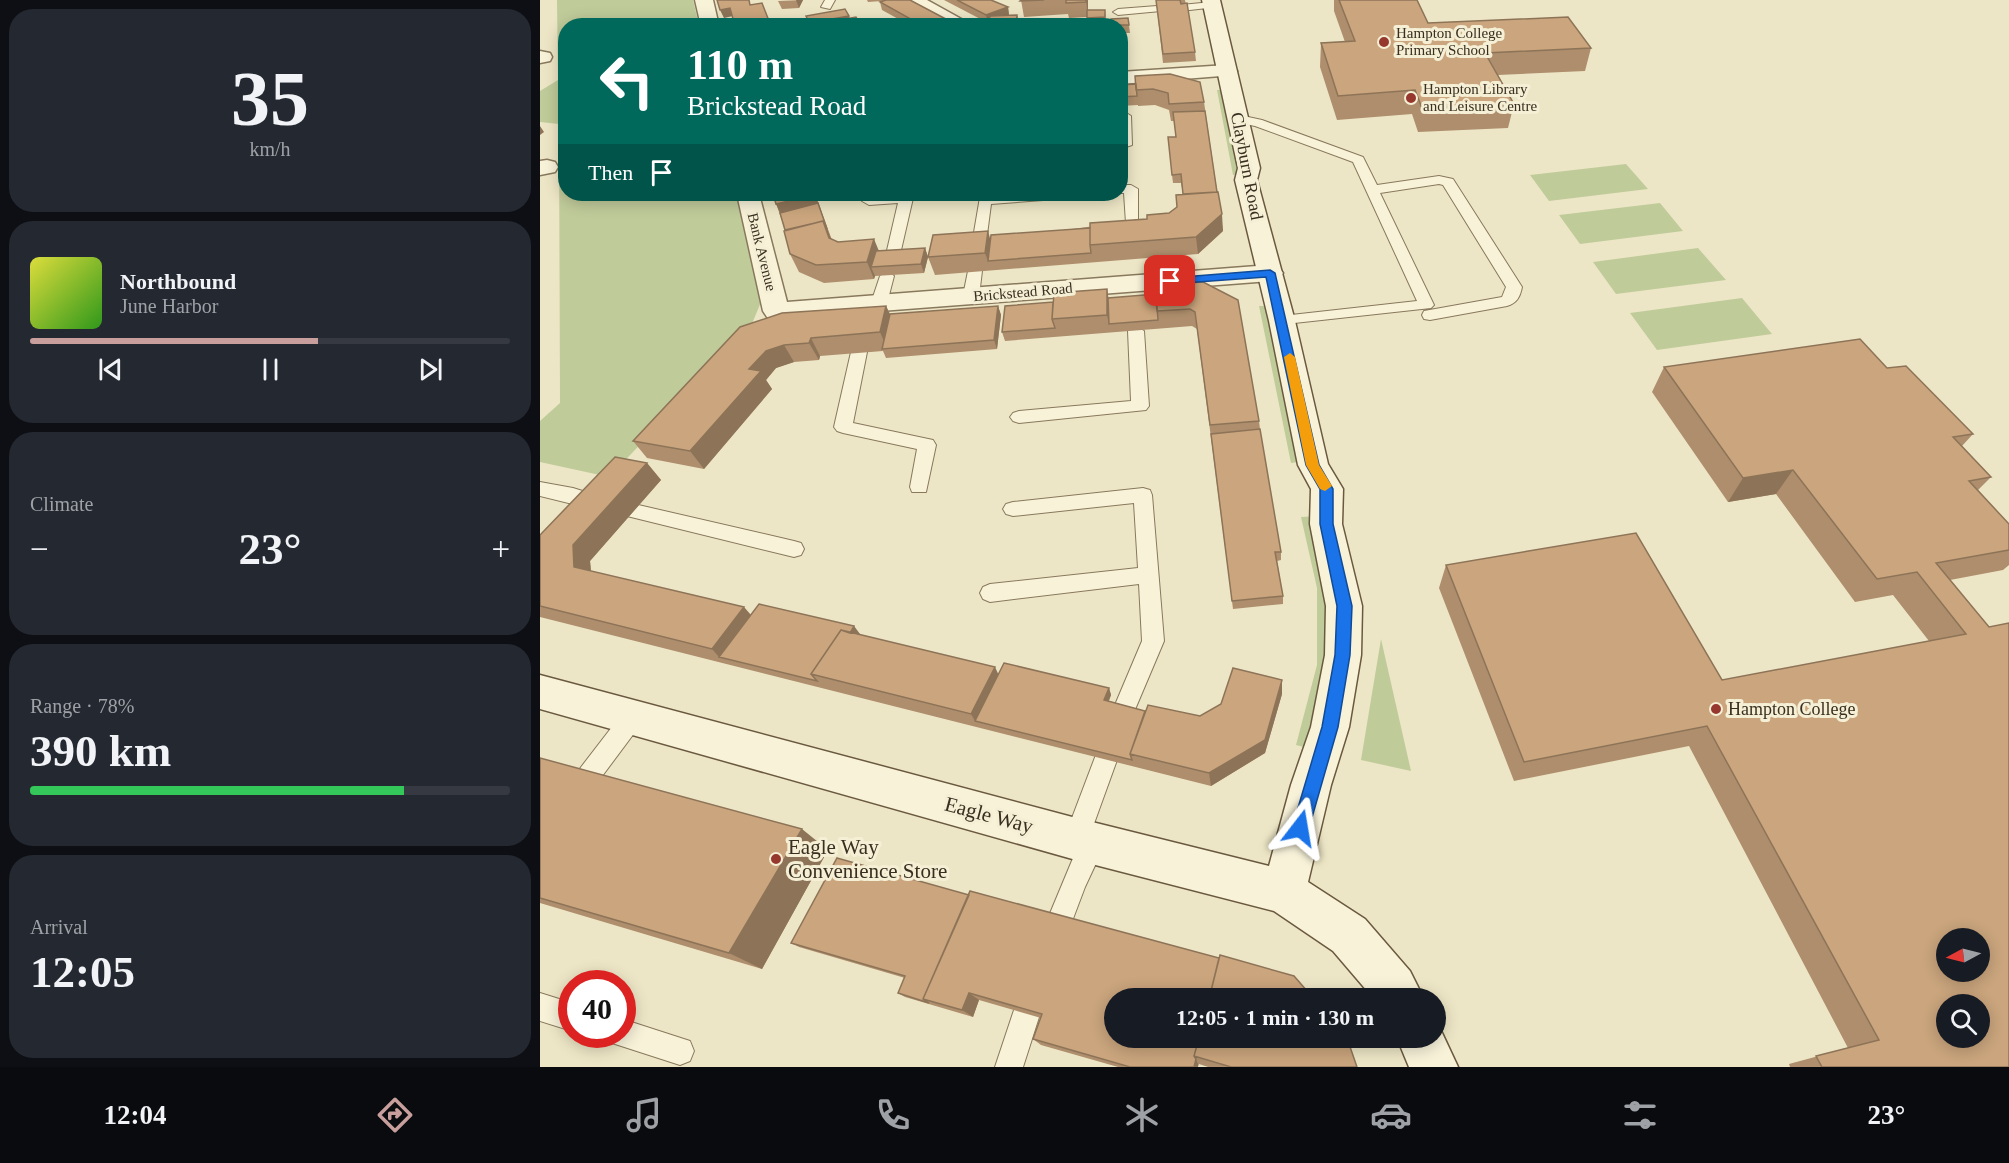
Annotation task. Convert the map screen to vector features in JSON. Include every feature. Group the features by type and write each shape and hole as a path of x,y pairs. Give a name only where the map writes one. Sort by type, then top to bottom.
{"street":[{"path":"704,0 708,18"},
{"path":"914,0 949,18"},
{"name":"Clayburn Road","path":"1212,2 1249,168 1246,180 1282,321 1313,465 1327,489 1326,524 1344,606 1342,655 1330,727 1311,785 1284,892"},
{"path":"1128,77 1227,71"},
{"name":"Bank Avenue","path":"750,201 776,311"},
{"name":"Brickstead Road","path":"776,311 871,311 973,284 1130,289 1270,273"},
{"name":"Eagle Way","path":"540,692 1084,842 1284,892 1349,935 1395,988"},
{"path":"1425,1048 1434,1067"}],"lane":[{"path":"1118,0 1119,17 1157,9"},
{"path":"1181,8 1212,2"},
{"path":"1239,119 1258,123 1358,160 1426,305 1282,321"},
{"path":"1372,190 1439,180 1448,182 1514,287 1513,295 1507,301 1430,315"},
{"path":"1128,189 1131,189 1133,223"},
{"path":"892,259 905,201"},
{"path":"978,250 985,201"},
{"path":"871,311 887,276"},
{"path":"1019,417 1140,406 1136,331"},
{"path":"859,352 843,427 927,445 919,487"},
{"path":"540,489 573,495 601,504"},
{"path":"1013,509 1143,495 1153,641 1123,712"},
{"path":"634,511 794,549"},
{"path":"990,593 1149,575"},
{"path":"583,783 633,717"},
{"path":"1059,923 1074,882 1105,760"},
{"path":"540,1007 558,1013"},
{"path":"1009,1067 1026,1014"},
{"path":"636,1037 680,1051"}],"green space":[{"path":"557,0 693,0 697,18 558,18 558,80"},
{"path":"558,80 558,124 540,122 540,91"},
{"path":"1217,90 1228,90 1246,174 1233,175"},
{"path":"1626,164 1648,189 1549,201 1530,175"},
{"path":"559,201 738,201 761,302 749,331 609,477 540,462 540,421 560,403"},
{"path":"1660,203 1683,231 1580,244 1559,215"},
{"path":"1698,248 1726,280 1616,294 1593,262"},
{"path":"1742,298 1772,334 1657,350 1630,313"},
{"path":"1259,306 1274,306 1305,461 1291,463"},
{"path":"1317,516 1333,588 1315,750 1296,745 1317,665 1317,588 1301,517"},
{"path":"1381,639 1411,771 1361,760"}],"building":[{"path":"717,0 749,0 750,5 762,3 768,18 733,18 730,8 720,10"},
{"path":"910,0 944,18 909,18 880,2"},
{"path":"957,0 991,0 1008,7 986,15"},
{"path":"1066,0 1086,0 1086,2 1066,3"},
{"path":"1156,0 1180,0 1181,4 1187,3 1195,52 1163,54"},
{"path":"1339,0 1417,0 1428,23 1568,17 1591,48 1485,53 1514,104 1422,108 1415,90 1338,96 1321,43 1355,41"},
{"path":"845,9 849,16 807,18 806,16"},
{"path":"1087,10 1105,10 1105,17 1087,18"},
{"path":"1017,15 1017,18 990,18 990,16"},
{"path":"1170,74 1200,82 1204,102 1169,104 1168,93 1153,89 1136,90 1135,76"},
{"path":"1128,84 1136,84 1137,96 1128,97"},
{"path":"1205,111 1217,192 1183,194 1181,174 1172,175 1168,137 1176,137 1173,112"},
{"path":"1218,192 1222,214 1196,237 1090,245 1090,223 1147,219 1147,215 1169,213 1177,207 1176,195"},
{"path":"818,203 827,229 823,221 785,230 780,213"},
{"path":"823,221 829,238 838,242 874,239 867,262 816,265 790,254 784,231"},
{"path":"1090,228 1091,253 988,261 991,235"},
{"path":"988,231 985,253 928,257 933,235"},
{"path":"925,248 921,264 871,267 876,251"},
{"path":"1203,282 1238,300 1259,421 1210,425 1195,312 1190,309 1157,311 1155,285"},
{"path":"1107,289 1107,315 1052,319 1054,293"},
{"path":"1156,294 1158,320 1109,324 1108,298"},
{"path":"1053,302 1052,319 1055,328 1002,332 1005,306"},
{"path":"886,306 880,332 811,338 809,343 784,345 766,351 749,369 761,371 690,451 633,441 740,327 782,313"},
{"path":"998,306 994,340 882,349 890,314"},
{"path":"1860,339 1887,368 1906,366 1973,434 1953,437 1991,477 1969,481 2009,524 2009,550 1936,563 1989,627 2009,623 2009,1067 1822,1067 1816,1056 1879,1040 1707,726 1524,762 1446,565 1636,533 1722,680 1966,634 1917,572 1877,579 1793,470 1743,478 1664,367"},
{"path":"1260,429 1281,552 1275,552 1283,596 1232,601 1211,434"},
{"path":"615,457 647,463 573,545 574,567 744,607 712,649 540,606 540,535"},
{"path":"759,604 854,626 850,633 841,630 811,674 817,681 719,657"},
{"path":"841,630 995,667 971,714 811,674"},
{"path":"1004,663 1109,688 1104,700 1145,711 1130,754 1132,760 975,721"},
{"path":"1233,668 1282,680 1265,740 1209,773 1130,754 1148,705 1200,716 1221,704"},
{"path":"540,758 802,829 729,953 540,898"},
{"path":"837,858 969,895 923,999 929,1003 898,993 905,976 791,943"},
{"path":"970,891 1219,958 1212,988 1104,988 1104,1048 1196,1048 1194,1067 1130,1067 1033,1039 1042,1014 969,993 962,1010 923,999"},
{"path":"1220,955 1294,976 1304,988 1212,988"},
{"path":"1196,1048 1350,1048 1357,1067 1231,1067 1194,1056"}],"slow traffic":[{"path":"1290,357 1313,465 1325,486"}],"place":[{"name":"Hampton College Primary School","path":"1384,42"},
{"name":"Hampton Library and Leisure Centre","path":"1411,98"},
{"name":"Hampton College","path":"1716,709"},
{"name":"Eagle Way Convenience Store","path":"776,859"}],"route":[{"path":"1170,281 1270,273 1313,465 1327,489 1326,524 1344,606 1342,655 1330,727 1300,828"}]}
